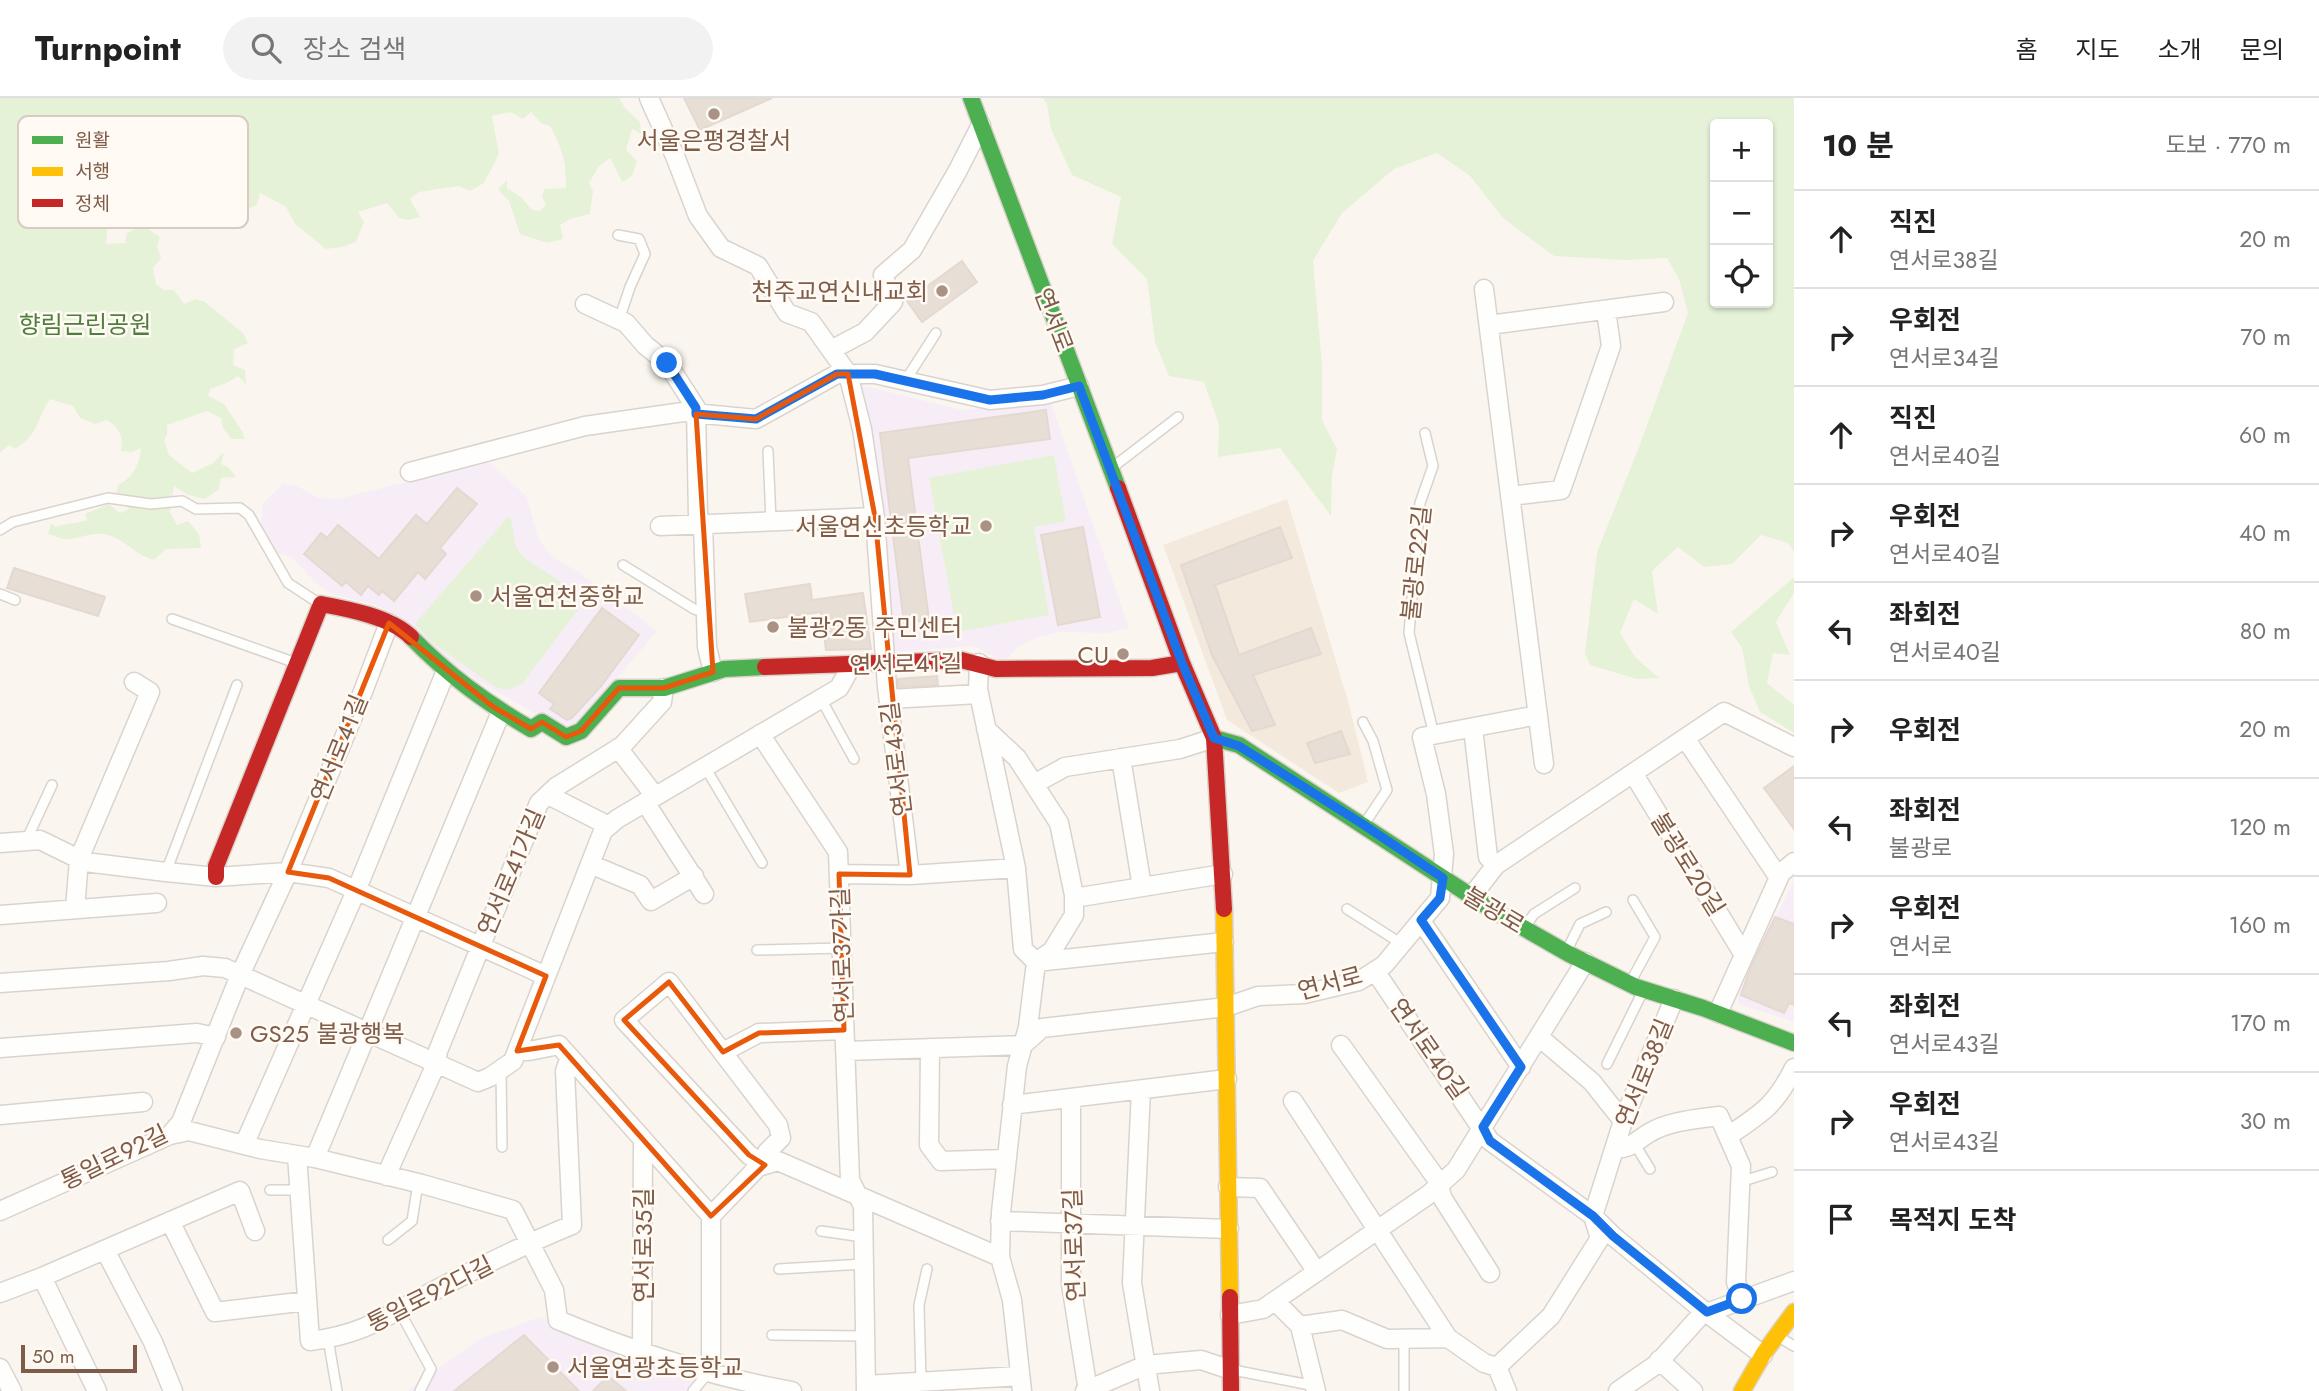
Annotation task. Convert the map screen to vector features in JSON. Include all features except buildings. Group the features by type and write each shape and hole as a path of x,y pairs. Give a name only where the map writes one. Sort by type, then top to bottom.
{"main road":[{"name":"연서로","path":"971,98 1182,663 1214,738 1223,874 1231,1391"},
{"name":"연서로41길","path":"321,604 356,611 403,629 446,671 501,712 531,729 542,722 565,737 581,731 619,688 664,688 724,669 961,660 996,670 1152,668 1182,663"},
{"path":"216,877 216,866 321,604"},
{"name":"불광로","path":"1214,738 1239,746 1471,897 1585,962 1636,986 1718,1013 1794,1043"},
{"path":"1742,1391 1763,1355 1794,1312"}],"street":[{"path":"649,98 698,216 721,247 758,266 787,313 811,322 848,374"},
{"path":"831,350 865,332 893,302 883,275 912,250 981,125"},
{"path":"1484,289 1544,764"},
{"path":"1489,325 1664,302"},
{"path":"585,304 625,323 645,345 667,363 696,408 698,516 703,524 707,648 713,672"},
{"path":"1510,496 1561,490 1611,346 1606,310"},
{"path":"410,472 585,426 683,412 756,419 837,374 875,374 990,400 1043,395 1079,386"},
{"name":"연서로43길","path":"848,374 862,429 875,517 889,699 910,876"},
{"path":"660,526 875,517"},
{"name":"연서로41길","path":"288,872 359,702 389,622"},
{"path":"979,663 979,694 1016,869 1023,949 1036,962"},
{"path":"0,983 169,971 203,966 225,968 478,1082 513,1061 603,831 650,799 839,688 852,665"},
{"path":"244,1145 356,891 446,671"},
{"path":"75,909 79,859 150,692 134,682"},
{"name":"연서로41가길","path":"436,1064 438,1052 539,803 556,788 618,748 662,702 664,688"},
{"path":"889,699 979,694"},
{"path":"328,1339 310,1341 300,1189 306,1157 366,1032 416,918 501,712"},
{"path":"1471,897 1496,865 1724,712 1794,747"},
{"path":"1434,735 1538,715"},
{"path":"1472,728 1488,858 1496,865"},
{"path":"865,1336 866,1388 921,1382 1021,1384 1012,1300 1000,1257 1000,1221 1006,1159 1017,1066 1028,1027 1036,962 1052,951 1069,924 1074,915 1074,898 1059,823 1017,758 986,729"},
{"name":"연서로37가길","path":"760,734 838,852 849,1180 863,1206 865,1336"},
{"name":"불광로22길","path":"1434,735 1422,737 1436,794 1444,854 1443,878"},
{"path":"1034,784 1065,767 1180,749 1214,738"},
{"path":"1685,738 1779,878"},
{"path":"618,748 704,894"},
{"path":"1121,758 1142,887"},
{"name":"불광로20길","path":"1633,774 1744,955"},
{"path":"548,795 609,826"},
{"name":"연서로41가길","path":"0,844 40,840 85,862 166,872 216,877 288,872 329,878 546,976"},
{"path":"1718,1013 1781,873 1794,862"},
{"path":"590,864 640,885 651,901 694,876"},
{"path":"839,874 910,876 1016,869"},
{"name":"통일로92길","path":"0,1211 170,1135 181,1122 240,975 288,872"},
{"path":"1074,898 1223,874"},
{"name":"연서로","path":"1023,1045 1042,1028 1226,1007 1258,996 1304,994 1359,981 1384,965 1440,898 1443,878"},
{"path":"0,915 157,903"},
{"path":"1421,920 1521,1067"},
{"path":"1036,962 1224,942"},
{"name":"연서로40길","path":"1230,1315 1264,1309 1378,1230 1456,1170 1585,962"},
{"name":"연서로40길","path":"1375,971 1490,1141 1593,1216 1613,1236 1763,1355"},
{"path":"669,982 778,1125 781,1138 768,1152 765,1165 749,1155 624,1020 669,982"},
{"name":"연서로38길","path":"1497,1367 1551,1316 1600,1238 1593,1216 1623,1121 1674,999"},
{"path":"723,1052 759,1033 844,1030"},
{"path":"0,1048 197,1032 216,1037"},
{"path":"1539,1037 1592,1082 1623,1121"},
{"path":"845,1051 1023,1045"},
{"path":"1341,1045 1436,1178 1443,1199 1490,1273"},
{"path":"930,1048 929,1145 941,1161 1006,1159"},
{"path":"517,1051 564,1051 711,1216 710,1371"},
{"name":"통일로92다길","path":"328,1339 370,1327 529,1242 572,1224 564,1051"},
{"path":"386,1176 436,1064"},
{"path":"1728,1136 1768,1108 1782,1092 1794,1068"},
{"path":"1012,1105 1227,1080"},
{"path":"1140,1090 1132,1283 1150,1391"},
{"name":"연서로37길","path":"1071,1098 1071,1284 1087,1391"},
{"path":"1293,1101 1448,1338 1484,1363 1497,1367 1507,1391"},
{"path":"0,1115 143,1102"},
{"name":"연서로38길","path":"1615,1148 1623,1149 1651,1131 1694,1119 1719,1116 1741,1166 1736,1282 1742,1299"},
{"path":"170,1135 189,1131 418,1183 513,1210 554,1290 558,1320 642,1351 759,1385 792,1391"},
{"name":"연서로35길","path":"642,1351 643,1139"},
{"path":"711,1216 758,1167 778,1161 1000,1257"},
{"path":"1228,1187 1260,1188 1317,1272"},
{"path":"0,1293 240,1191 256,1231"},
{"path":"1000,1221 1229,1229"},
{"path":"170,1222 215,1312 307,1301"},
{"path":"105,1250 153,1342 173,1391"},
{"path":"43,1277 97,1391"},
{"path":"1618,1391 1659,1360 1701,1315 1794,1281"},
{"path":"1275,1301 1300,1326 1315,1389"},
{"path":"1300,1326 1342,1320 1387,1339 1448,1338"},
{"path":"1087,1391 1146,1365 1201,1360 1231,1370"},
{"path":"1659,1360 1693,1391"},
{"path":"0,1367 12,1391"}],"lane":[{"path":"618,235 639,239 645,254 619,320"},
{"path":"904,381 936,332"},
{"path":"1111,469 1178,417"},
{"name":"불광로22길","path":"1425,433 1433,466 1420,503 1409,634 1434,735"},
{"path":"768,451 771,521"},
{"name":"연서로41길","path":"0,530 13,522 107,498 151,504 182,500 195,509 240,508 249,516 288,583 321,604"},
{"path":"623,565 694,609 707,614"},
{"path":"1,594 15,600"},
{"path":"172,619 297,663"},
{"path":"166,872 237,685"},
{"path":"821,699 854,759"},
{"path":"1363,722 1373,741 1387,790 1364,825"},
{"path":"705,767 762,863"},
{"path":"26,841 52,786"},
{"path":"1524,928 1534,914 1575,888"},
{"path":"1607,1064 1655,937 1633,900"},
{"path":"1347,909 1402,944"},
{"path":"1566,952 1580,924 1606,912"},
{"path":"757,950 842,948"},
{"path":"501,1069 502,1147"},
{"path":"1634,1143 1650,1169"},
{"path":"1740,1182 1772,1172"},
{"path":"388,1240 412,1222 418,1183"},
{"path":"270,1190 300,1189"},
{"path":"821,1231 863,1237"},
{"path":"779,1269 864,1264"},
{"path":"921,1382 919,1305 928,1269"},
{"path":"399,1310 431,1369 419,1391"},
{"path":"772,1335 865,1336"},
{"path":"1777,1336 1794,1346"},
{"path":"1404,1391 1405,1338"},
{"path":"328,1339 337,1391"},
{"path":"1231,1370 1315,1389"},
{"path":"693,1391 710,1371"}],"highlighted area":[{"path":"837,374 848,374 875,517 910,875 839,874 844,1030 759,1033 723,1052 669,982 624,1020 749,1155 765,1165 711,1216 559,1045 517,1051 546,976 329,878 288,872 389,623 492,706 531,729 542,722 566,737 581,731 619,688 664,688 713,672 696,414 756,419"}],"shaded area":[{"name":"서울연신초등학교","path":"861,385 962,410 1050,400 1129,628 1107,633 1060,632 1039,637 1021,645 1003,662 975,646 894,652"},
{"name":"서울연천중학교","path":"477,460 491,464 527,497 538,537 556,559 577,571 657,631 573,730 560,728 475,679 425,642 399,616 375,605 332,594 319,586 290,556 276,553 261,524 263,503 283,484 295,485 319,498 338,499 422,478"},
{"path":"1287,499 1348,701 1368,782 1339,793 1227,720 1163,545"},
{"path":"1794,880 1794,1022 1739,1004 1738,994"},
{"name":"서울연광초등학교","path":"540,1317 627,1354 706,1380 695,1391 407,1391 481,1338"}],"green space":[{"name":"향림근린공원","path":"0,98 619,98 640,122 641,134 632,129 626,150 637,161 632,176 622,182 610,158 599,166 589,183 593,191 590,214 570,219 560,225 563,239 547,243 520,234 509,201 498,189 507,180 507,188 521,197 532,210 540,211 546,205 542,197 544,189 566,188 563,156 550,126 541,123 531,112 523,119 510,112 492,116 499,154 484,183 470,191 459,186 419,192 410,199 420,217 409,220 399,218 387,203 358,212 364,222 356,242 326,249 295,224 286,207 260,193 257,205 248,209 248,116 18,116 18,228 108,228 106,244 125,243 127,233 136,228 146,228 160,237 157,246 161,258 153,268 156,284 164,290 174,290 184,304 195,299 205,302 243,333 248,343 234,349 233,365 245,370 246,384 238,376 210,389 208,396 224,404 245,439 231,439 223,428 221,418 207,411 167,425 164,440 169,455 192,473 213,463 224,452 221,464 228,467 236,477 221,478 218,490 205,499 188,495 174,486 170,512 177,525 188,521 199,534 201,548 166,549 154,560 104,534 65,539 48,534 51,523 55,527 87,520 85,514 109,504 120,513 129,509 116,496 118,485 135,470 141,448 132,452 121,451 120,433 107,420 95,424 80,418 73,406 50,399 29,438 15,449 9,445 0,453"},
{"path":"1043,98 1794,98 1794,552 1788,543 1761,535 1732,564 1704,567 1678,547 1652,571 1658,614 1634,599 1620,633 1635,657 1659,678 1637,679 1590,665 1585,653 1597,552 1688,313 1679,279 1667,258 1624,260 1554,256 1503,218 1470,176 1437,153 1394,169 1342,213 1313,261 1322,365 1322,420 1337,449 1332,476 1331,516 1280,448 1218,457 1219,425 1204,382 1169,376 1155,342 1147,279 1112,244 1121,197 1072,175 1051,129 1047,104"},
{"path":"1054,455 1066,521 1034,527 1049,615 957,632 929,478"},
{"path":"509,516 520,553 566,587 573,594 578,610 522,684 508,690 495,687 431,642 416,625"},
{"path":"1794,577 1794,593 1776,622 1790,655 1773,653 1767,683 1794,705 1794,733 1760,712 1749,686 1742,648 1731,632"}],"traffic: fast":[{"path":"971,98 1118,488"},
{"path":"411,637 453,676 498,709 531,729 542,722 566,737 581,731 619,688 664,688 724,669 765,667"},
{"path":"1214,738 1239,745 1494,911 1569,954 1636,987 1703,1008 1794,1043"}],"traffic: slow":[{"path":"1224,909 1230,1297"},
{"path":"1742,1391 1764,1353 1794,1312"}],"traffic: jam":[{"path":"1118,488 1182,663 1214,738 1224,909"},
{"path":"216,877 216,866 321,604 381,619 411,637"},
{"path":"765,667 961,660 996,669 1152,668 1182,663"},
{"path":"1230,1297 1231,1391"}],"place":[{"name":"서울은평경찰서","path":"714,114"},
{"name":"천주교연신내교회","path":"942,291"},
{"name":"서울연신초등학교","path":"986,526"},
{"name":"서울연천중학교","path":"476,596"},
{"name":"불광2동 주민센터","path":"773,627"},
{"name":"CU","path":"1123,654"},
{"name":"GS25 불광행복","path":"236,1033"},
{"name":"서울연광초등학교","path":"553,1367"}],"route":[{"path":"667,363 696,408 696,414 756,419 837,374 875,374 990,400 1043,395 1079,386 1182,663 1214,738 1239,746 1443,878 1440,898 1421,920 1521,1067 1483,1127 1490,1141 1593,1216 1613,1236 1699,1307 1707,1312 1742,1299"}]}
